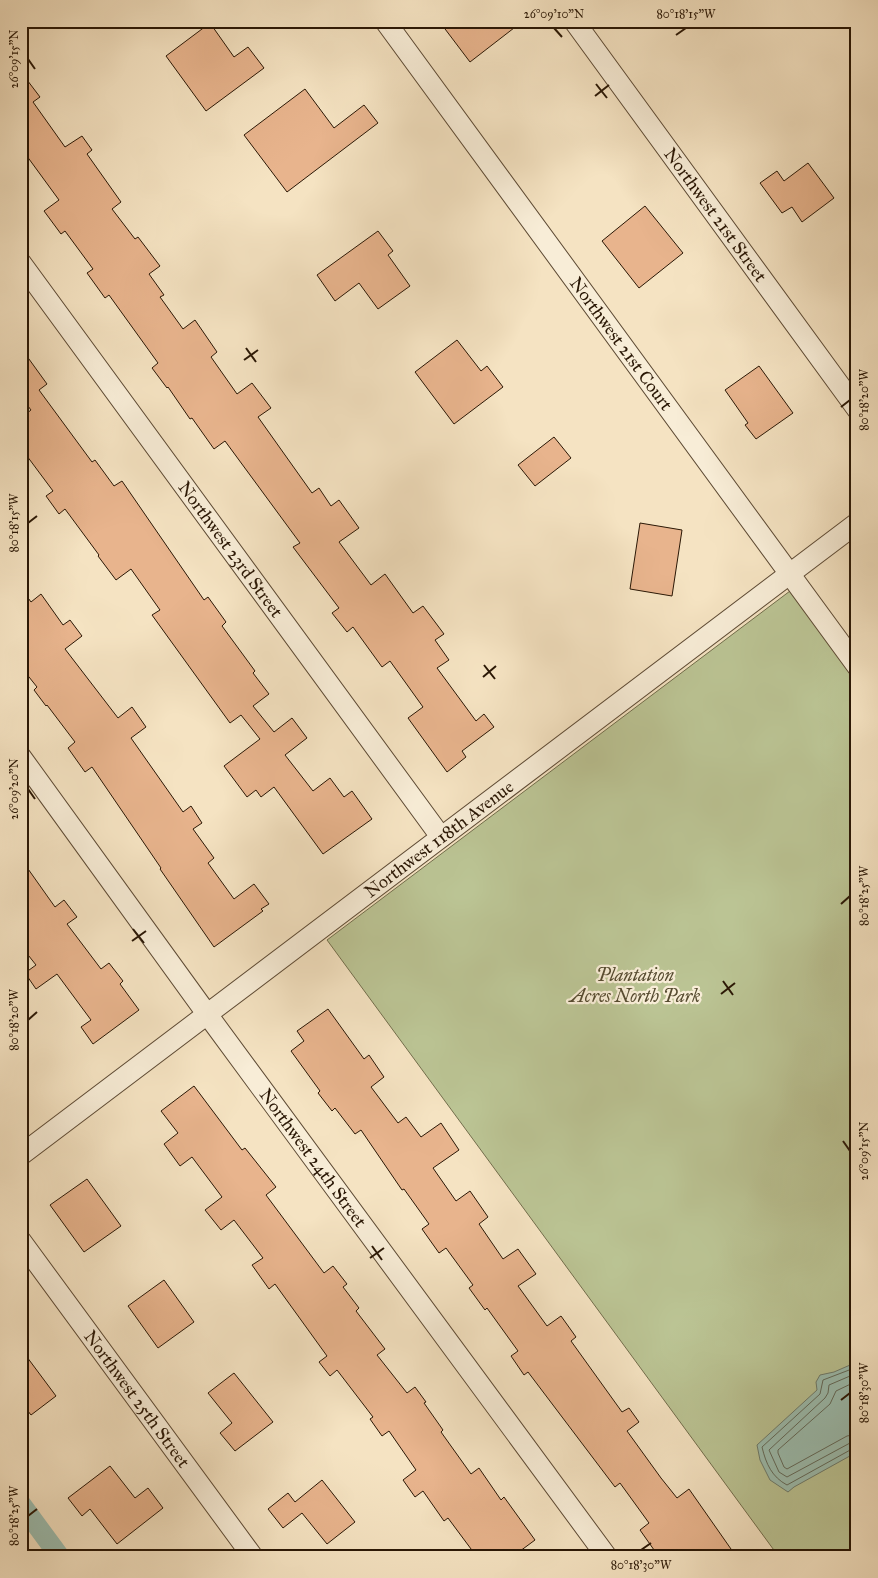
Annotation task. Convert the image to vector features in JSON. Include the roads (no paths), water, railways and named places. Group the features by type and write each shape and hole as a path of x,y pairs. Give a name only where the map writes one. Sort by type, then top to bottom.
{"street":[{"name":"Northwest 21st Court","path":"385,21 857,666"},
{"name":"Northwest 21st Street","path":"574,21 857,408"},
{"name":"Northwest 23rd Street","path":"21,263 441,837"},
{"name":"Northwest 118th Avenue","path":"21,1155 857,523"},
{"name":"Northwest 24th Street","path":"21,757 207,1014 607,1557"},
{"name":"Northwest 25th Street","path":"21,1241 253,1557"}],"water":[{"path":"857,1362 857,1452 788,1492 770,1480 760,1460 757,1445 817,1390 816,1382 820,1375 834,1372"}],"waterway":[{"path":"21,1504 60,1557"}],"park label":[{"name":"Plantation Acres North Park","path":"635,985"}]}
